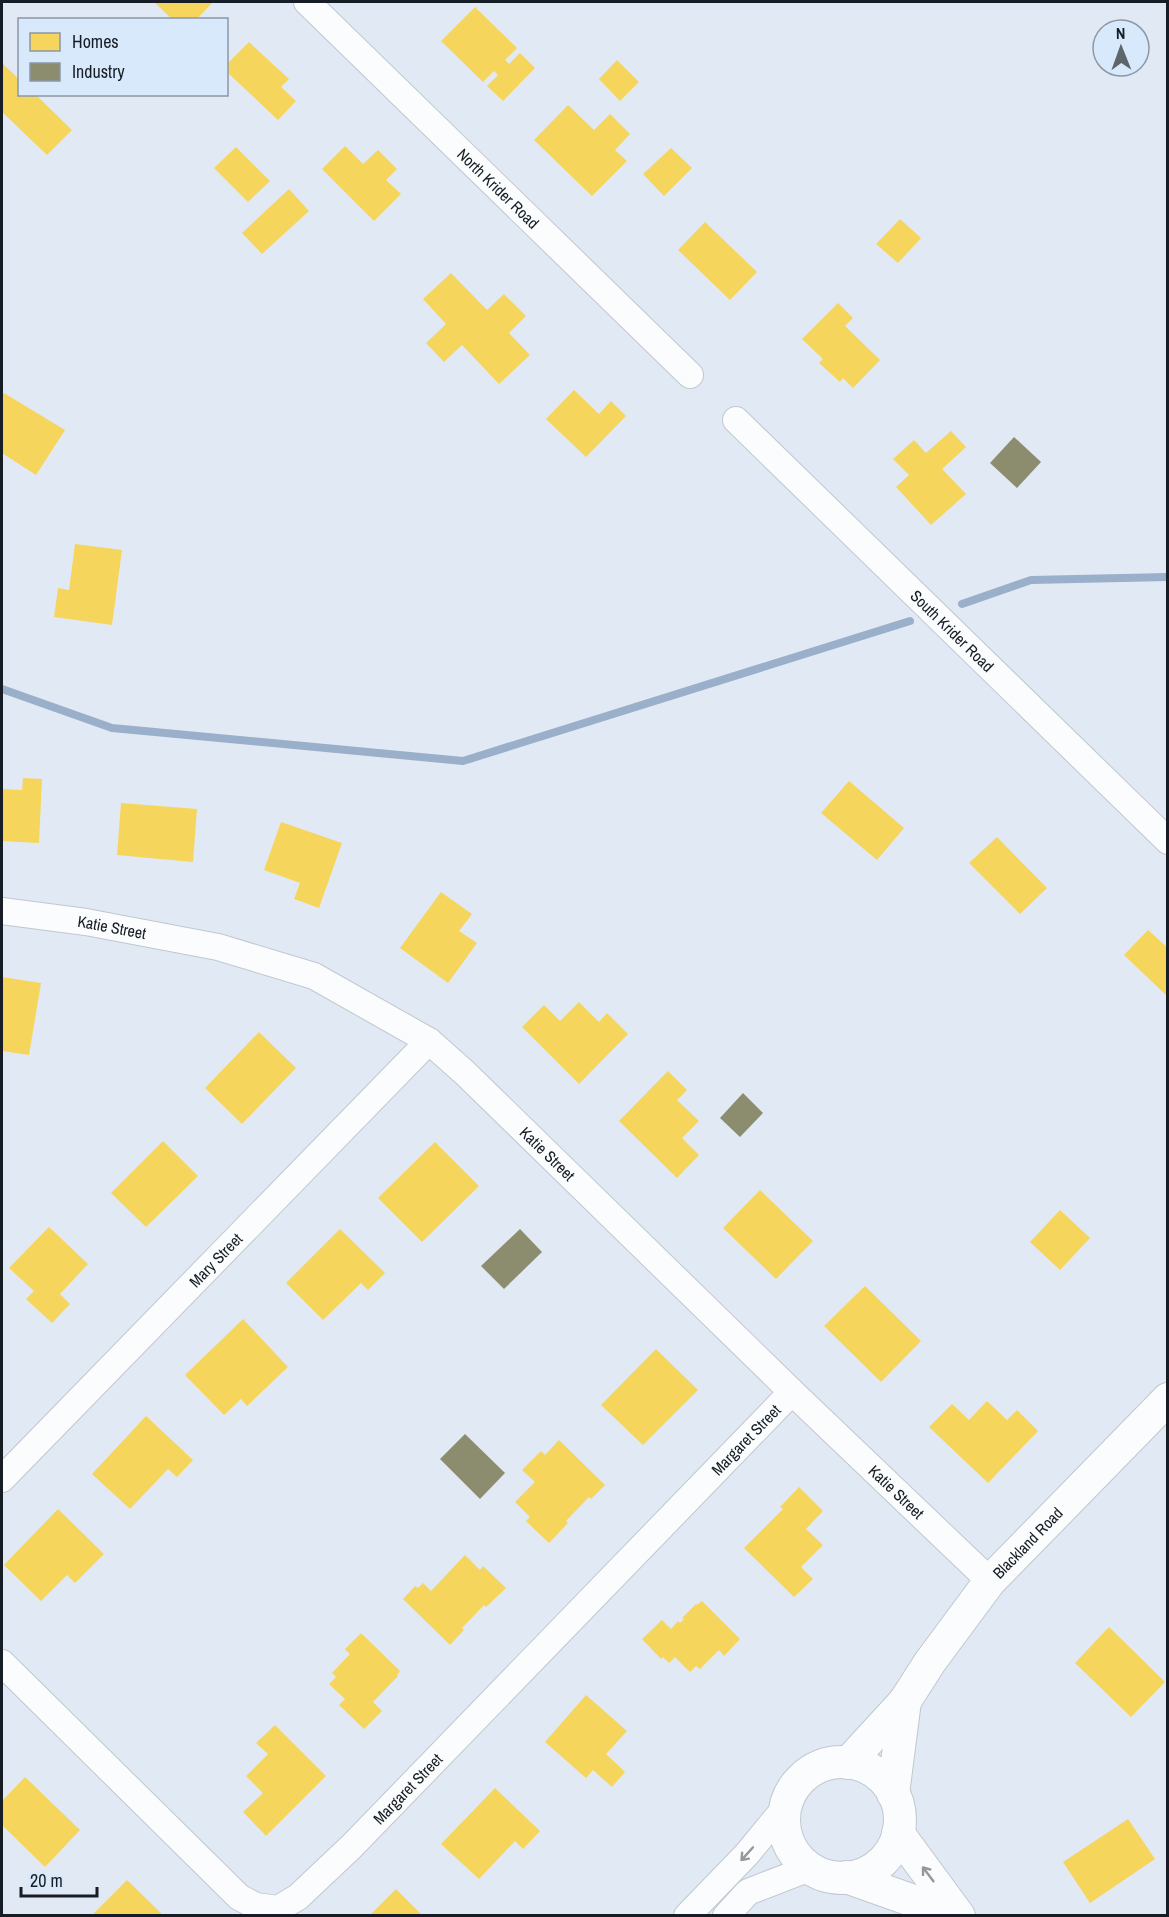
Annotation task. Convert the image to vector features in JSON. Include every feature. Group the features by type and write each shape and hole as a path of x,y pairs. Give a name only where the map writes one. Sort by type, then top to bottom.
{"street":[{"name":"North Krider Road","path":"307,2 690,375"},
{"name":"South Krider Road","path":"736,420 1167,841"},
{"name":"Katie Street","path":"2,911 86,922 218,947 314,976 429,1041 474,1081 792,1392 990,1581"},
{"name":"Mary Street","path":"2,1479 429,1041"},
{"name":"Margaret Street","path":"2,1663 239,1897 256,1906 278,1909 298,1897 352,1846 792,1392"},
{"name":"Blackland Road","path":"848,1763 906,1701 930,1662 990,1581 1167,1399"},
{"name":"Blackland Road","path":"893,1794 906,1701"},
{"path":"687,1916 747,1854 784,1809 791,1791 803,1776 819,1766 838,1762 858,1764 875,1772 889,1785 898,1803 900,1822 897,1841 886,1857 872,1870 854,1877 835,1878 816,1872 800,1862 789,1846 784,1828 784,1809"},
{"path":"898,1833 959,1916"},
{"path":"726,1916 748,1892 810,1868"},
{"path":"846,1877 908,1899 938,1916"}],"building: Homes":[{"path":"154,2 212,3 198,18 171,18"},
{"path":"475,7 517,48 505,60 509,64 520,53 535,68 503,101 487,86 498,75 494,71 483,82 441,41"},
{"path":"249,42 289,79 281,87 296,101 278,120 228,73 228,63"},
{"path":"617,60 639,82 620,101 599,79"},
{"path":"2,63 18,78 18,96 37,96 72,130 47,155 2,112"},
{"path":"568,105 594,130 610,114 630,134 615,150 627,161 592,196 534,140"},
{"path":"345,146 363,164 378,150 397,169 386,180 401,194 374,221 322,169"},
{"path":"236,147 270,181 248,202 214,168"},
{"path":"671,148 692,168 664,196 643,174"},
{"path":"289,189 309,211 262,254 242,233"},
{"path":"900,219 921,238 898,263 876,244"},
{"path":"705,222 757,272 730,300 678,250"},
{"path":"451,273 487,310 504,294 526,316 509,333 530,355 499,384 462,345 444,362 426,343 446,324 423,299"},
{"path":"838,303 853,318 845,326 880,360 853,388 843,378 840,382 819,363 823,359 802,339"},
{"path":"574,390 599,414 611,401 626,416 586,457 546,419"},
{"path":"4,393 65,430 36,475 2,453 2,396"},
{"path":"951,431 966,447 942,469 966,494 931,525 896,487 909,475 893,459 914,440 926,453"},
{"path":"75,544 122,550 112,625 54,617 58,588 69,590"},
{"path":"23,778 42,779 39,843 2,841 2,789 22,790"},
{"path":"849,781 904,828 877,860 821,813"},
{"path":"121,803 197,809 193,862 117,855"},
{"path":"281,822 342,843 319,908 294,899 300,883 264,870"},
{"path":"997,837 1047,888 1020,914 969,863"},
{"path":"441,892 472,914 459,931 477,943 448,983 400,948"},
{"path":"1148,930 1168,948 1168,997 1124,955"},
{"path":"2,977 41,983 29,1055 2,1051"},
{"path":"579,1002 599,1022 607,1013 628,1034 579,1084 522,1027 544,1005 560,1021"},
{"path":"259,1032 296,1068 242,1124 205,1088"},
{"path":"668,1071 687,1090 677,1100 699,1121 682,1138 699,1155 677,1178 619,1121"},
{"path":"163,1141 198,1176 146,1227 111,1193"},
{"path":"435,1142 479,1186 422,1242 378,1198"},
{"path":"760,1190 813,1241 776,1279 723,1228"},
{"path":"1060,1210 1090,1238 1060,1270 1030,1242"},
{"path":"49,1227 88,1264 60,1294 70,1304 52,1323 26,1299 34,1291 9,1268"},
{"path":"340,1229 385,1273 368,1290 361,1283 323,1320 286,1283"},
{"path":"865,1286 921,1341 881,1382 824,1326"},
{"path":"243,1319 288,1367 247,1406 241,1399 224,1415 185,1375"},
{"path":"656,1349 698,1390 643,1445 601,1405"},
{"path":"987,1401 1007,1420 1017,1410 1038,1431 988,1483 929,1427 952,1404 969,1420"},
{"path":"146,1416 193,1460 177,1477 168,1469 130,1509 92,1474"},
{"path":"559,1440 605,1485 591,1499 589,1497 549,1543 526,1521 530,1517 515,1502 535,1482 522,1470 541,1451 545,1455"},
{"path":"799,1487 823,1511 806,1529 823,1545 801,1567 813,1579 794,1597 744,1548 783,1509 780,1507"},
{"path":"58,1509 104,1554 75,1583 67,1575 41,1601 4,1565"},
{"path":"465,1555 480,1570 483,1566 506,1588 486,1607 484,1605 462,1628 464,1630 450,1645 403,1599 415,1586 418,1588 423,1583 431,1591"},
{"path":"702,1601 740,1639 724,1656 719,1650 700,1669 696,1666 690,1672 675,1657 669,1663 663,1657 661,1659 642,1639 662,1620 671,1629"},
{"path":"1109,1627 1165,1682 1131,1717 1075,1663"},
{"path":"361,1633 400,1671 373,1702 382,1711 364,1729 339,1705 345,1699 329,1684 336,1677 332,1673 350,1654 345,1649"},
{"path":"586,1695 627,1731 606,1754 625,1772 612,1787 593,1770 586,1778 545,1742"},
{"path":"275,1725 326,1776 266,1836 243,1812 263,1793 246,1776 268,1754 256,1743"},
{"path":"25,1777 80,1830 45,1867 2,1825 2,1801"},
{"path":"495,1788 540,1831 523,1849 515,1841 479,1879 441,1844"},
{"path":"1128,1819 1155,1859 1090,1903 1063,1862"},
{"path":"127,1880 164,1916 91,1916"},
{"path":"396,1889 423,1916 369,1916"}],"building: Industry":[{"path":"1014,437 1041,462 1017,488 990,463"},
{"path":"743,1093 763,1113 740,1137 720,1118"},
{"path":"520,1229 542,1252 504,1289 481,1266"},
{"path":"465,1434 505,1473 480,1499 440,1459"}],"waterway":[{"path":"962,604 1031,580 1168,577"},
{"path":"2,689 112,728 463,761 910,621"}]}
